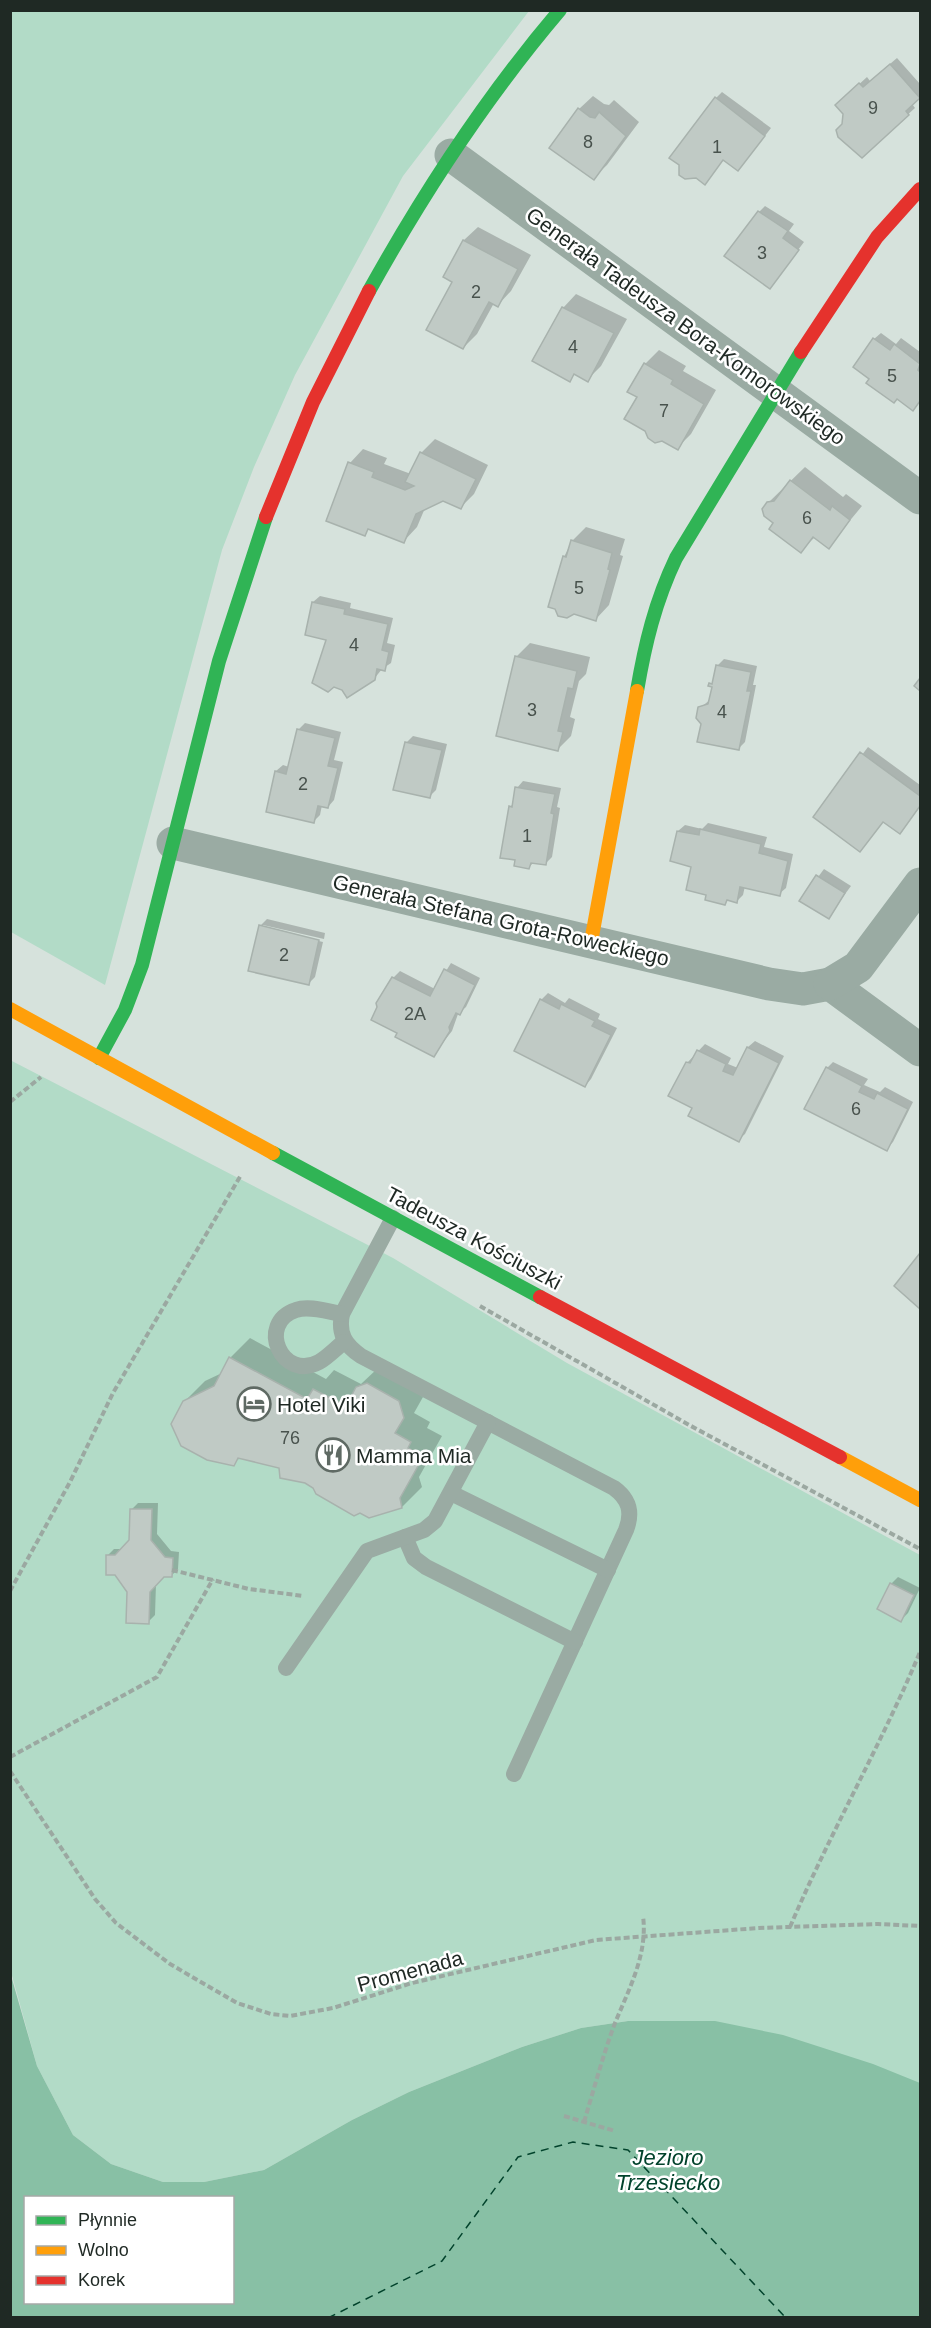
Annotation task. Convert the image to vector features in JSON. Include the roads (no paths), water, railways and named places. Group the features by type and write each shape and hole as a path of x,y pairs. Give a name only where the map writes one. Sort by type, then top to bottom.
{"street":[{"path":"99,1058 125,1010 138,975 235,607 261,530 295,444 357,309 400,234 493,93 560,10"},
{"name":"Generała Tadeusza Bora-Komorowskiego","path":"452,155 921,498"},
{"path":"591,942 648,629 656,602 676,558 775,391 877,237 895,214 921,189"},
{"name":"Generała Stefana Grota-Roweckiego","path":"172,843 591,942 803,989 830,984 858,967 921,884"},
{"path":"830,984 921,1050"},
{"name":"Tadeusza Kościuszki","path":"10,1009 393,1218 921,1500"}],"lane":[{"path":"393,1218 342,1314 340,1325 344,1342 361,1356 614,1488 627,1500 630,1520 514,1774"},
{"path":"342,1314 298,1309 286,1315 278,1324 275,1335 276,1346 282,1356 291,1364 301,1366 318,1363 344,1342"},
{"path":"286,1668 367,1551 424,1530 435,1521 488,1422"},
{"path":"451,1493 608,1570"},
{"path":"405,1537 414,1558 426,1568 575,1642"}],"water":[{"name":"Jezioro Trzesiecko","path":"10,1972 37,2066 73,2135 111,2164 163,2182 204,2182 264,2170 352,2120 409,2092 522,2047 581,2028 628,2021 715,2021 783,2035 873,2064 920,2083 920,2317 11,2317"}],"place":[{"name":"Hotel Viki","path":"254,1404"},
{"name":"Mamma Mia","path":"333,1455"}]}
